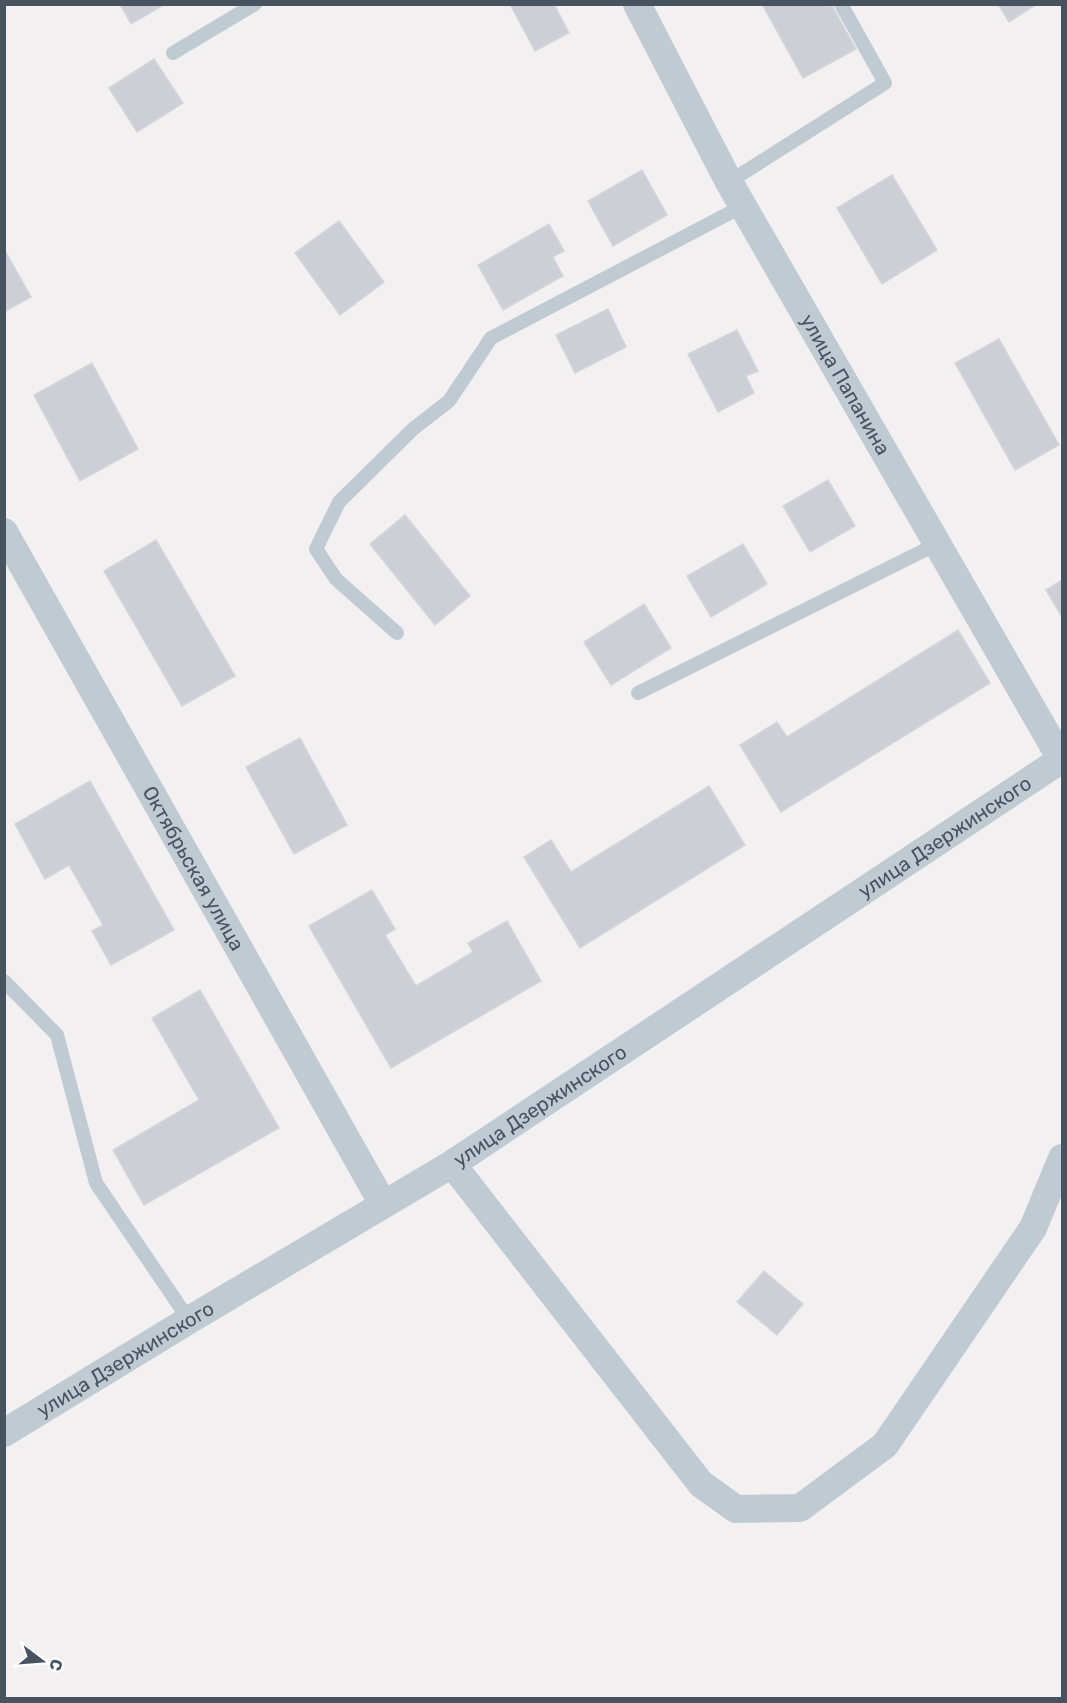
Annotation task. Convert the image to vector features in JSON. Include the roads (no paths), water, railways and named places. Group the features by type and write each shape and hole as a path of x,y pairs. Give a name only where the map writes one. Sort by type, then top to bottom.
{"street":[{"name":"улица Папанина","path":"637,4 736,194 1062,759"},
{"name":"Октябрьская улица","path":"4,532 383,1204"},
{"name":"улица Дзержинского","path":"4,1433 452,1164 1062,759"},
{"path":"452,1164 701,1484 736,1509 800,1508 885,1445 1033,1228 1062,1158"}],"lane":[{"path":"173,53 255,4"},
{"path":"397,633 336,579 316,549 339,502 413,429 449,401 491,338 736,194 885,83 841,4"},
{"path":"638,693 937,544"},
{"path":"4,981 57,1035 96,1183 189,1320"}]}
